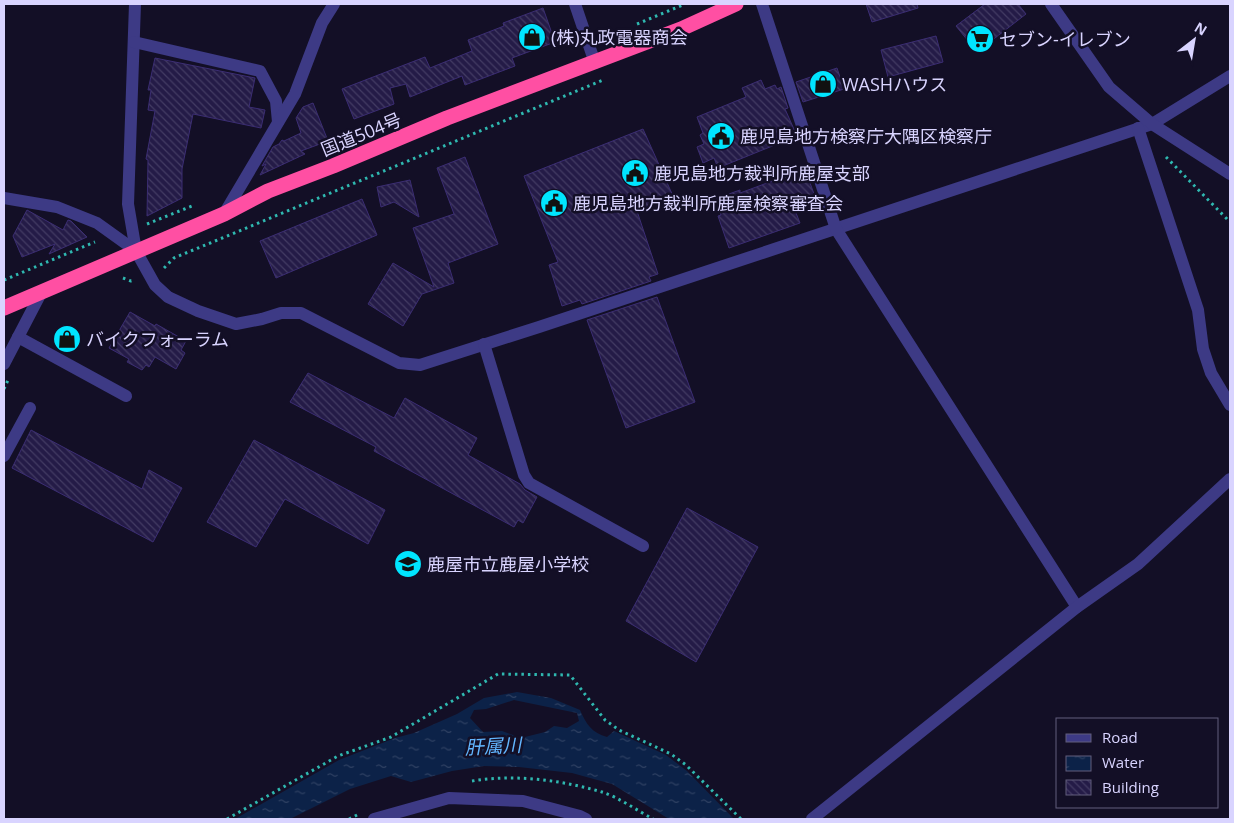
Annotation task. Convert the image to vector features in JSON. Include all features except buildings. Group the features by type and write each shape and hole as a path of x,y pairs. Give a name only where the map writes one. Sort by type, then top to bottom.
{"highway":[{"name":"国道504号","path":"4,308 224,214 268,191 447,118 681,29 736,4"}],"street":[{"path":"135,4 128,204 136,251 154,285 168,297 198,311 236,324 281,313 301,313 399,363 420,365 1152,124 1230,76"},
{"path":"224,214 296,94 322,23 334,4"},
{"path":"576,4 595,63"},
{"path":"762,4 836,229 1077,607"},
{"path":"1050,4 1109,86 1152,124 1230,174"},
{"path":"134,42 260,71 276,101 278,122"},
{"path":"1138,128 1198,310 1203,349 1211,373 1230,405"},
{"path":"4,198 57,207 97,223 136,251"},
{"path":"4,364 41,293"},
{"path":"18,337 126,396"},
{"path":"484,344 524,476 529,483 643,546"},
{"path":"4,456 30,408"},
{"path":"812,819 1077,607 1138,564 1230,480"},
{"path":"374,819 449,798 523,801 586,819"}],"path":[{"path":"116,280 124,277 131,281 149,276 162,270 174,258 611,77"},
{"path":"1164,155 1230,222"},
{"path":"227,819 338,756 391,737 498,674 570,675 605,720 619,730 672,754 686,765 741,819"}],"water":[{"name":"肝属川","path":"517,692 551,698 580,710 587,724 597,733 607,737 614,731 666,755 687,771 734,819 669,819 612,784 572,773 519,767 484,766 452,771 411,782 391,776 350,789 290,819 235,819 339,760 395,738 414,733 457,714 484,698","holes":["514,700 577,713 579,721 567,728 554,726 545,732 521,738 502,731 483,732 470,718 474,710 486,709"]}],"place":[{"name":"(株)丸政電器商会","path":"532,37"},
{"name":"セブン-イレブン","path":"980,39"},
{"name":"WASHハウス","path":"823,84"},
{"name":"鹿児島地方検察庁大隅区検察庁","path":"721,136"},
{"name":"鹿児島地方裁判所鹿屋支部","path":"635,173"},
{"name":"鹿児島地方裁判所鹿屋検察審査会","path":"554,203"},
{"name":"バイクフォーラム","path":"67,339"},
{"name":"鹿屋市立鹿屋小学校","path":"408,564"}]}
